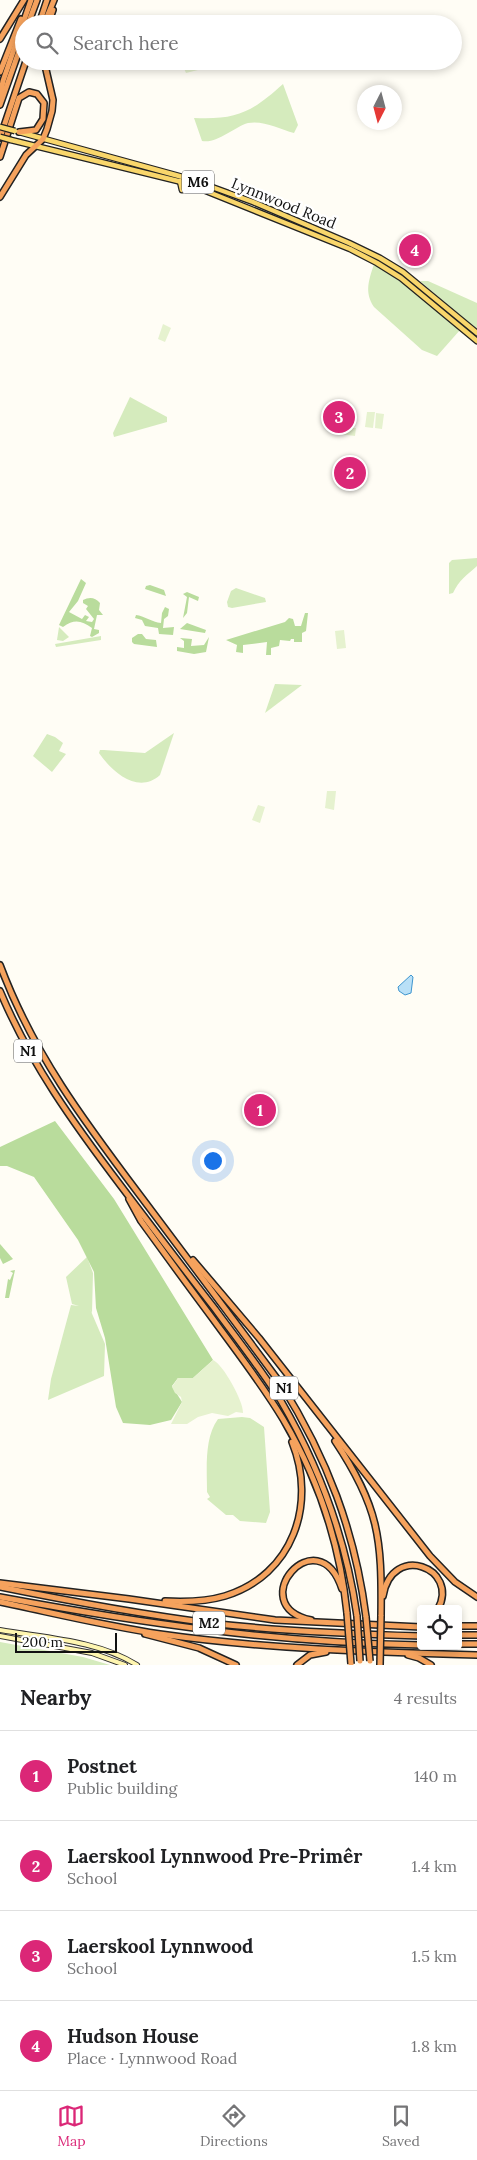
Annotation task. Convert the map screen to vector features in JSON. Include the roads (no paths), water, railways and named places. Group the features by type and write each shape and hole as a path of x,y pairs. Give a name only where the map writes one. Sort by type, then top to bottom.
{"highway":[{"path":"0,39 24,0"},
{"path":"24,15 30,0"},
{"path":"25,15 30,0"},
{"path":"31,15 37,0"},
{"path":"42,15 47,0"},
{"path":"48,15 55,0"},
{"path":"51,15 55,0"},
{"path":"0,72 15,37"},
{"path":"0,97 15,46"},
{"path":"0,105 15,62"},
{"path":"0,82 4,64"},
{"path":"0,138 24,70"},
{"path":"0,197 26,155 43,139 53,104 46,70"},
{"path":"0,157 19,98 29,92 37,94 44,102 42,124 36,130 17,132"},
{"name":"N1","path":"0,964 23,1020 71,1103 281,1384 304,1422 327,1469 345,1515 361,1579 370,1663"},
{"name":"N1","path":"0,991 26,1046 50,1088 127,1194 250,1356 291,1419 313,1462 329,1501 345,1552 357,1616 360,1663"},
{"path":"138,1192 149,1202 202,1271 259,1338 430,1556 455,1582 477,1597"},
{"path":"127,1194 133,1209 141,1221 276,1407 300,1450 325,1511 338,1555 347,1612 351,1664"},
{"path":"308,1401 354,1471 371,1506 380,1546 380,1665"},
{"path":"129,1599 189,1602 219,1598 251,1584 276,1563 288,1545 297,1526 301,1511 303,1487 296,1452 276,1407"},
{"path":"347,1612 339,1581 333,1571 326,1565 313,1561 302,1563 287,1576 283,1588 284,1597 288,1606 296,1615 312,1620 349,1624"},
{"path":"381,1615 384,1590 389,1578 398,1569 412,1565 426,1568 438,1579 442,1596 439,1605"},
{"path":"0,1583 129,1599 269,1620 417,1626"},
{"name":"M2","path":"0,1587 134,1612 210,1623 335,1633 417,1636"},
{"name":"M2","path":"0,1597 119,1618 209,1631 342,1642 417,1645"},
{"path":"0,1602 191,1645 236,1665"},
{"path":"89,1621 159,1634 354,1652"},
{"path":"376,1625 417,1622"},
{"path":"462,1626 477,1626"},
{"path":"462,1635 477,1635"},
{"path":"462,1644 477,1644"},
{"path":"297,1665 306,1657 314,1654 354,1652 477,1654"},
{"path":"380,1652 416,1657 431,1665"}],"main road":[{"name":"Lynnwood Road","path":"0,127 172,173 185,181 350,249 378,263 401,278 476,338"},
{"name":"Lynnwood Road","path":"0,138 37,145 185,181 253,202 380,258 413,279 476,338"},
{"path":"182,190 185,181"},
{"path":"0,1630 96,1647 114,1653 137,1665"},
{"path":"0,1636 92,1653 125,1665"}],"water":[{"path":"411,975 413,977 411,993 405,995 399,991 398,987"}],"place":[{"name":"Hudson House","path":"415,250"},
{"name":"Laerskool Lynnwood","path":"339,417"},
{"name":"Laerskool Lynnwood Pre-Primêr","path":"350,473"},
{"name":"Postnet","path":"260,1110"}]}
